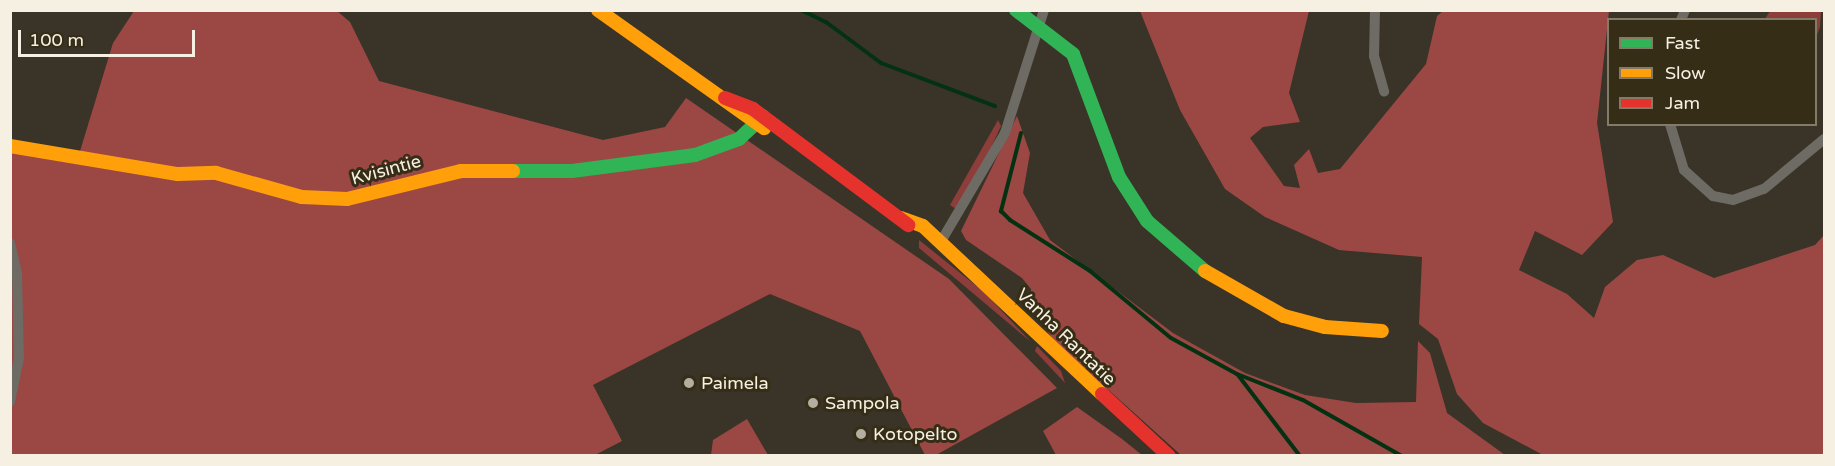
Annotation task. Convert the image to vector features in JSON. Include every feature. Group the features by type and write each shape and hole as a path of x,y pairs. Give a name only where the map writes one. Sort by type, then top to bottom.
{"street":[{"name":"Vanha Rantatie","path":"598,10 901,218 923,226 1168,456"},
{"path":"1016,10 1073,54 1119,177 1147,220 1176,249 1222,284 1284,316 1324,327 1382,331"},
{"path":"940,243 1005,133 1042,28 1044,10"},
{"path":"1375,10 1374,56 1384,92"},
{"name":"Kvisintie","path":"10,146 178,174 216,173 253,179 302,197 347,199 461,171 648,164 712,150 760,121"},
{"path":"1671,126 1684,170 1713,196 1733,200 1764,189 1824,139"},
{"path":"10,243 17,273 19,358 10,402"}],"shaded area":[{"path":"134,11 337,11 350,22 379,81 603,140 665,127 686,98 949,279 1057,388 936,455 925,455 860,331 770,294 593,385 622,441 595,455 11,455 10,150 77,161 113,43"},
{"path":"1140,11 1309,11 1289,93 1300,122 1263,127 1250,138 1284,186 1300,188 1294,165 1309,149 1318,173 1340,169 1426,64 1437,16 1443,11 1609,11 1597,123 1613,222 1582,255 1535,231 1519,270 1567,294 1594,318 1605,287 1637,260 1663,255 1714,278 1815,245 1824,235 1824,455 1543,455 1483,423 1457,394 1438,339 1419,324 1422,257 1339,250 1265,217 1225,189 1180,110"},
{"path":"1770,11 1821,11 1817,34 1817,18 1766,18"},
{"path":"1017,116 1030,153 1023,193 1050,240 1173,333 1245,373 1305,395 1356,403 1416,402 1418,341 1430,353 1447,413 1505,455 1181,455 1054,341 1032,309 1031,289 1022,278 966,240 961,231"},
{"path":"998,120 1001,126 989,152 956,209 950,205"},
{"path":"919,240 984,292 1031,342 919,248"},
{"path":"1037,346 1061,371 1065,383 1035,351"},
{"path":"1077,407 1142,455 1056,455 1043,431"},
{"path":"747,419 768,455 711,455 713,440"}],"waterway":[{"path":"801,10 826,22 881,63 995,106"},
{"path":"1021,133 1001,211 1010,220 1090,271 1171,338 1237,374 1303,400 1402,456"},
{"path":"1238,375 1300,456"}],"traffic: fast":[{"path":"1016,10 1073,54 1119,177 1147,221 1205,271"},
{"path":"513,171 572,171 695,155 739,139 763,117"}],"traffic: slow":[{"path":"598,10 764,128"},
{"path":"10,146 178,174 216,173 302,197 347,199 461,171 513,171"},
{"path":"901,218 923,226 1102,394"},
{"path":"1205,271 1284,316 1325,327 1382,331"}],"traffic: jam":[{"path":"725,98 753,109 908,225"},
{"path":"1102,394 1169,456"}],"place":[{"name":"Paimela","path":"689,383"},
{"name":"Sampola","path":"813,403"},
{"name":"Kotopelto","path":"861,434"}]}
